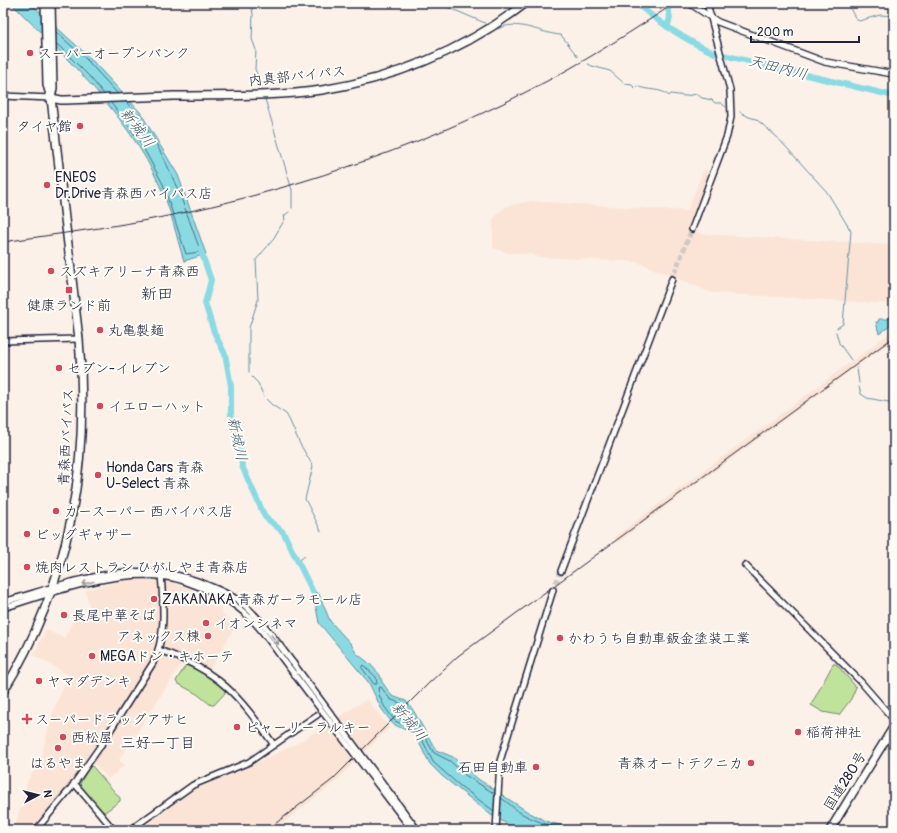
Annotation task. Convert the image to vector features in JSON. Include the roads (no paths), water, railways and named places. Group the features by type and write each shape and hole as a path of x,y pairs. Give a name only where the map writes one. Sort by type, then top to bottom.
{"highway":[{"name":"内真部バイパス","path":"51,98 61,100 250,95 308,91 375,78 423,62 465,43 526,3"},
{"name":"青森西バイパス","path":"47,4 51,13 54,88 51,98"},
{"name":"青森西バイパス","path":"3,692 28,646 52,590 62,560 70,529 82,448 82,374 80,339 51,98 47,85 47,4"},
{"name":"国道280号","path":"830,830 894,726"}],"main road":[{"path":"689,3 711,18 825,62 894,74"}],"street":[{"path":"692,229 727,136 731,117 730,90 707,3"},
{"path":"3,96 51,98"},
{"path":"561,571 672,279"},
{"path":"3,341 80,339"},
{"path":"745,565 861,682 894,720"},
{"path":"3,602 52,590 114,572 139,570 200,581 240,602 260,620 290,665 415,829"},
{"path":"36,830 74,783 99,748 153,663 159,650 164,626 161,574"},
{"path":"3,608 52,590"},
{"path":"496,830 500,761 553,590"},
{"path":"159,650 186,660 221,681 245,706 274,745"},
{"path":"130,830 193,785 249,762 317,715"},
{"path":"74,783 114,830"}],"water":[{"path":"11,3 30,3 88,56 140,112 178,175 206,254 184,261 164,195 146,159 131,134 74,66"},
{"path":"889,317 894,318 894,323 879,334 876,322 878,322 879,319 889,319"},
{"path":"313,591 319,594 330,621 351,644 356,653 369,663 380,675 382,682 392,696 406,701 413,710 436,750 453,757 478,779 528,812 548,822 581,830 518,830 491,815 442,776 430,764 416,737 412,733 393,724 381,708 369,683 319,623"}],"waterway":[{"path":"251,3 253,14 252,39 256,50 255,69 260,82"},
{"path":"438,3 485,23"},
{"name":"天田内川","path":"636,3 654,18 674,31 715,53 894,96"},
{"name":"天田内川","path":"667,3 670,18 667,27"},
{"path":"845,3 859,21 880,15 894,16"},
{"path":"498,29 513,25 561,35 578,57"},
{"path":"588,64 610,71 625,84 632,85 635,88 637,86 659,91 666,93 669,96 671,94 685,96 697,94 702,98 712,100 715,103 721,103 726,107"},
{"path":"265,99 292,190 292,208"},
{"path":"740,112 756,119 777,137 827,192 851,231 843,324 837,328"},
{"path":"249,372 249,328 258,300 256,260 272,241 285,219 284,216 289,212"},
{"name":"新城川","path":"200,248 211,280 205,303 214,332 225,354 231,386 231,415 239,443 242,466 265,517 283,532 316,598"},
{"path":"836,332 839,343 851,360"},
{"path":"857,368 859,383"},
{"path":"252,377 258,383 264,397 272,405 286,414 300,444 313,466 305,499 321,531"},
{"path":"859,387 861,394 867,398 894,403"},
{"path":"297,562 305,556"}],"tunnel":[{"path":"672,279 692,229"},
{"path":"553,590 561,571"}],"railway":[{"path":"3,242 160,218 277,189 370,159 461,123 549,80 613,43 675,3"},
{"path":"267,830 332,780 458,656 894,337"}],"place":[{"name":"スーパーオープンバンク","path":"30,53"},
{"name":"タイヤ館","path":"80,126"},
{"name":"ENEOS Dr.Drive青森西バイパス店","path":"47,185"},
{"name":"スズキアリーナ青森西","path":"51,271"},
{"name":"健康ランド前","path":"69,290"},
{"name":"丸亀製麺","path":"100,330"},
{"name":"セブン-イレブン","path":"59,368"},
{"name":"イエローハット","path":"100,406"},
{"name":"Honda Cars 青森 U-Select 青森","path":"98,475"},
{"name":"カースーパー 西バイパス店","path":"56,511"},
{"name":"ビッグギャザー","path":"27,534"},
{"name":"焼肉レストラン ひがしやま青森店","path":"27,567"},
{"name":"ZAKANAKA 青森ガーラモール店","path":"154,599"},
{"name":"長尾中華そば","path":"64,615"},
{"name":"イオンシネマ","path":"206,623"},
{"name":"アネックス棟","path":"208,636"},
{"name":"かわうち自動車鈑金塗装工業","path":"560,638"},
{"name":"MEGAドン・キホーテ","path":"92,656"},
{"name":"ヤマダデンキ","path":"39,681"},
{"name":"スーパードラッグアサヒ","path":"27,719"},
{"name":"ピャーリーラルキー","path":"237,727"},
{"name":"稲荷神社","path":"798,732"},
{"name":"西松屋","path":"63,737"},
{"name":"はるやま","path":"58,748"},
{"name":"青森オートテクニカ","path":"751,763"},
{"name":"石田自動車","path":"536,767"}],"district":[{"name":"新田","path":"157,294"},
{"name":"三好一丁目","path":"158,743"}]}
